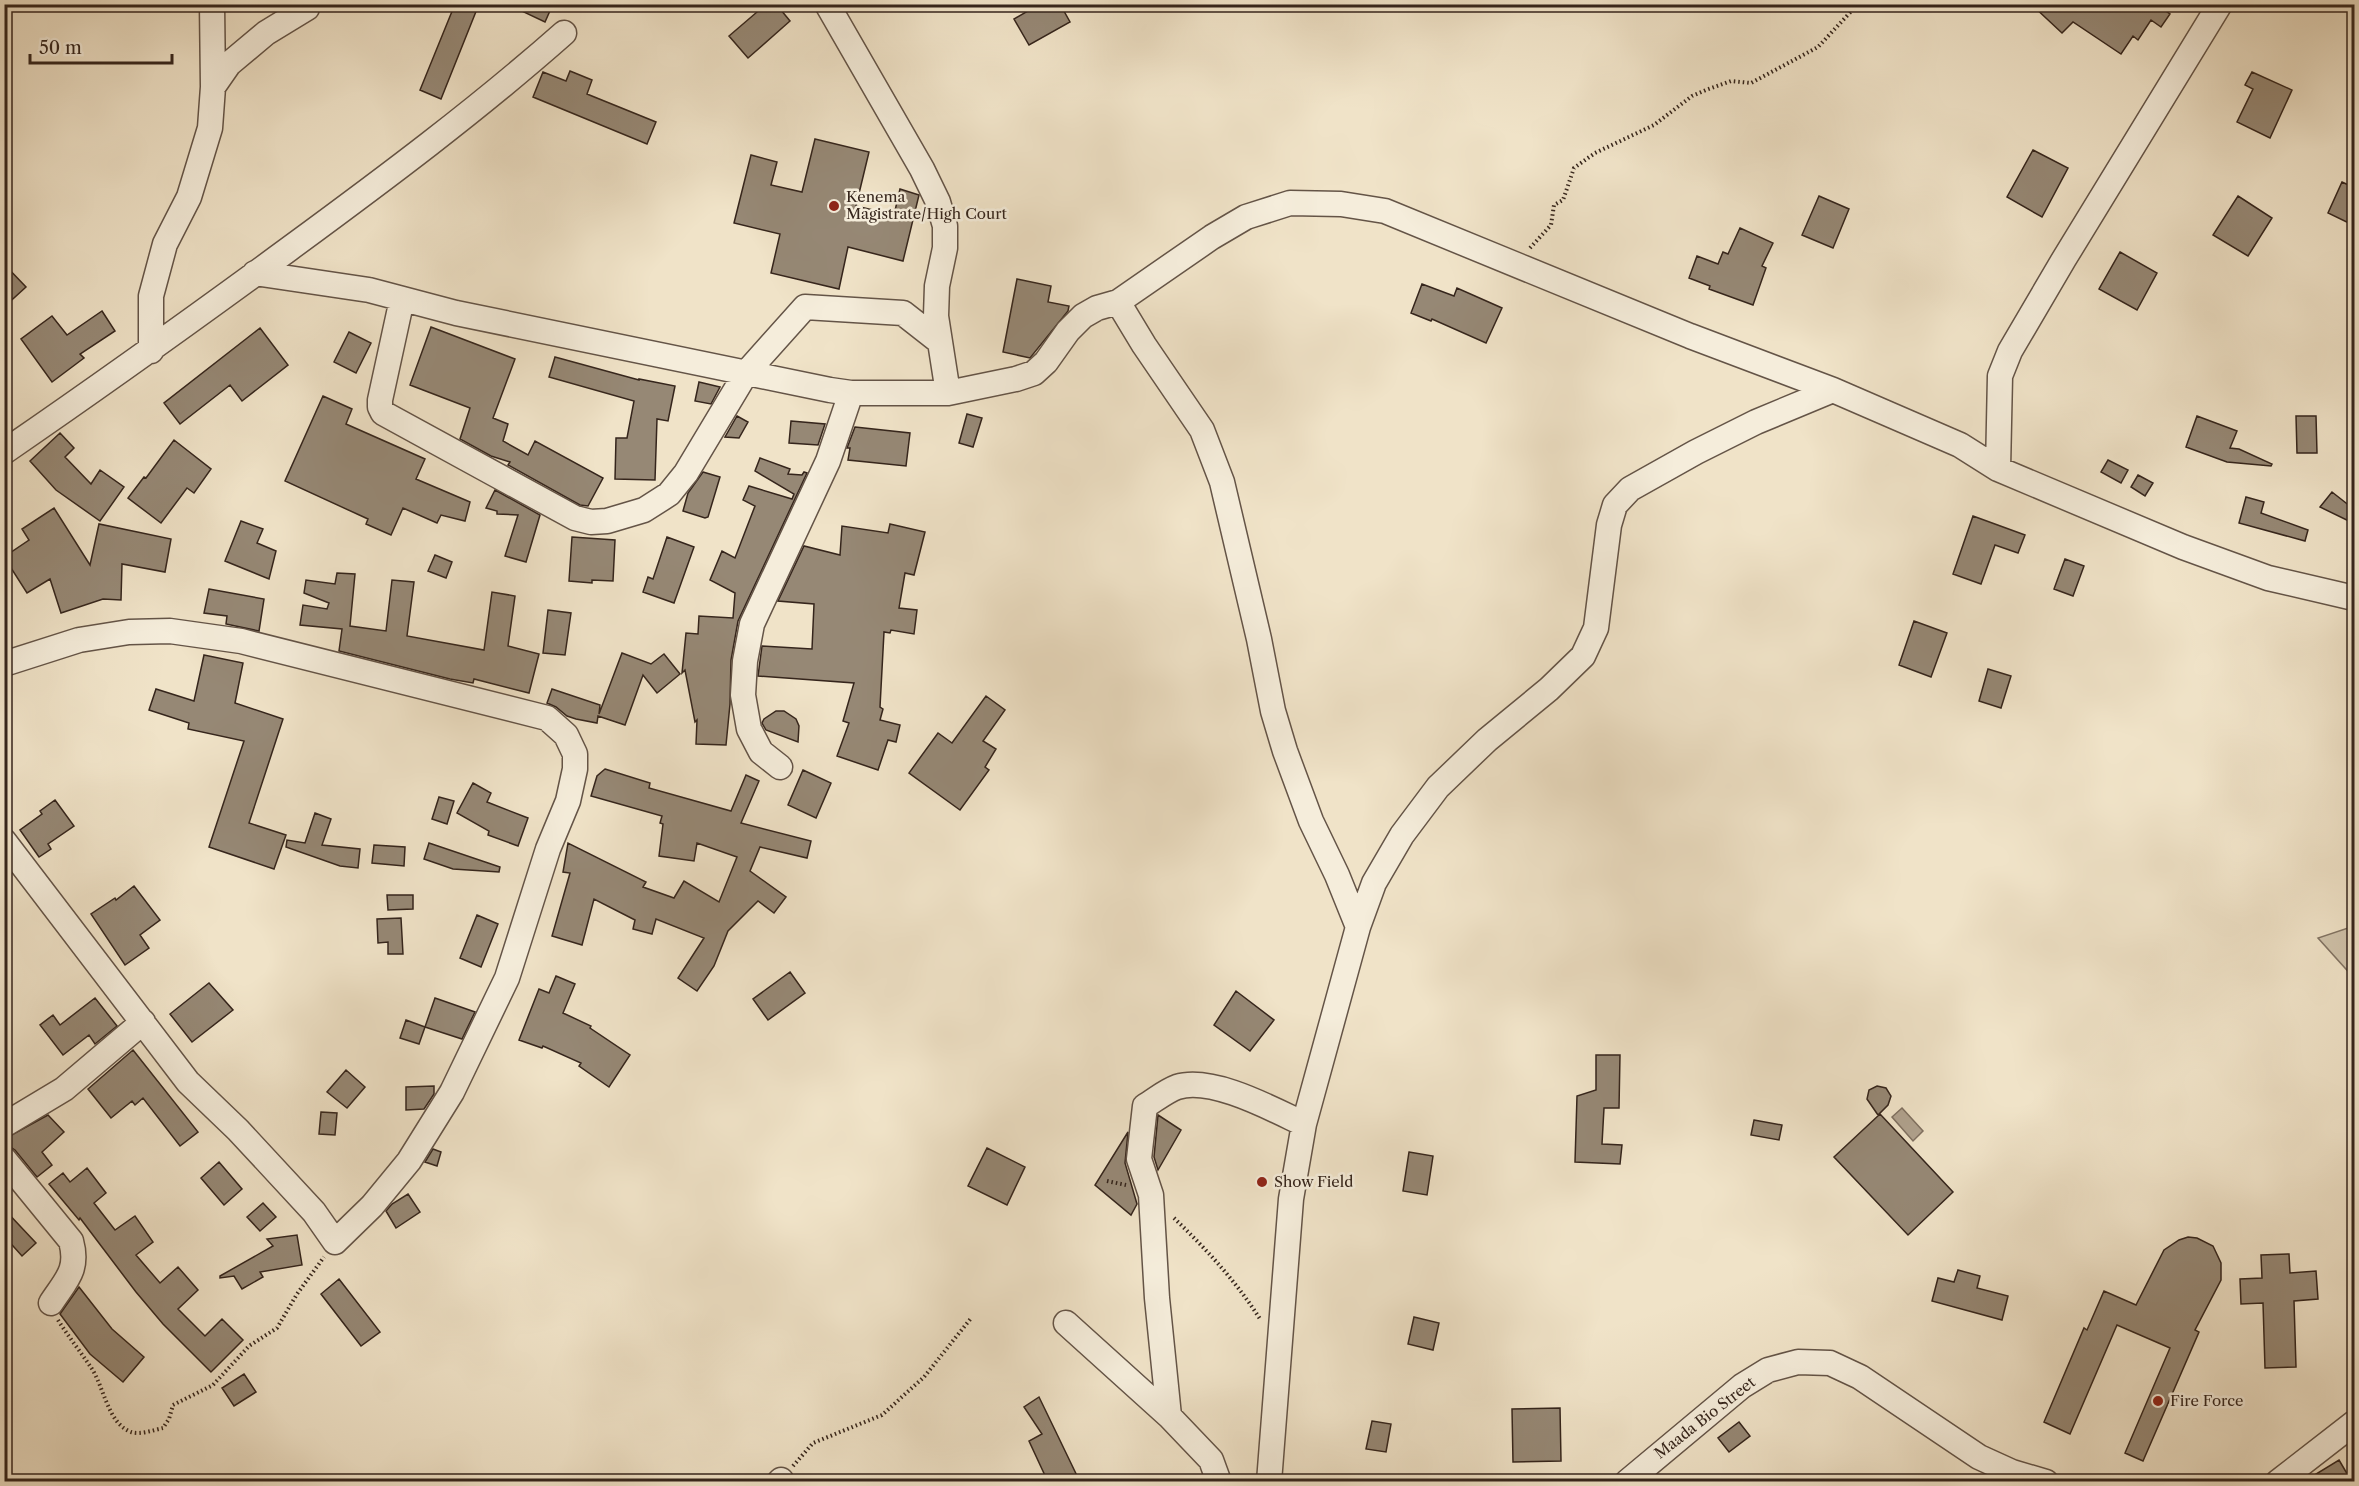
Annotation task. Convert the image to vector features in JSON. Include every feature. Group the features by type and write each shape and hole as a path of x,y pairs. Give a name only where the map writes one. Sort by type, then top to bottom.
{"street":[{"path":"151,351 151,296 165,244 189,197 210,128 213,87 212,4"},
{"path":"213,87 230,64 266,33 307,8 309,4"},
{"path":"827,4 922,169 938,202 945,226 945,248 937,286 936,316 948,393"},
{"path":"1998,469 2000,376 2010,351 2220,4"},
{"path":"4,452 151,351 497,92 564,33"},
{"path":"255,273 369,291 456,313 851,393 948,393 1034,373 1046,362 1068,331 1083,316 1096,308 1118,302 1212,237 1246,217 1290,203 1341,204 1385,211 1690,336 1833,390 1960,445 1998,469 2183,547 2268,578 2355,598"},
{"path":"402,299 380,400 383,413 575,518 591,522 607,521 644,510 669,495 686,473 746,373 806,307 903,313 940,342"},
{"path":"1118,302 1144,345 1202,430 1222,482 1259,639 1273,711 1285,751 1311,821 1337,874 1358,927"},
{"path":"1269,1482 1291,1199 1304,1124 1358,927 1380,873 1402,835 1438,787 1487,740 1549,689 1583,656 1596,628 1609,525 1615,505 1630,489 1756,422 1833,390"},
{"path":"780,767 760,752 749,729 743,695 752,624 828,461 851,393"},
{"path":"4,664 79,640 129,632 170,631 241,641 546,718 566,735 575,754 575,769 568,801 548,849 507,978 452,1092 409,1161 372,1206 335,1242 315,1212 238,1130 188,1082 4,841"},
{"path":"4,1125 64,1089 143,1022"},
{"path":"1168,1416 1156,1298 1151,1195 1140,1159 1145,1106 1178,1087 1210,1086 1243,1096 1304,1124"},
{"path":"4,1159 71,1241 75,1256 73,1271 51,1303"},
{"path":"1066,1323 1168,1416 1211,1460 1219,1482"},
{"name":"Maada Bio Street","path":"1628,1482 1742,1386 1768,1370 1798,1362 1830,1364 1860,1377 1987,1461 2012,1472 2046,1482"},
{"path":"2278,1482 2355,1423"}],"path":[{"path":"1527,254 1530,246 1551,225 1554,205 1563,200 1574,168 1595,153 1654,125 1692,96 1731,81 1751,83 1818,47 1858,4"},
{"path":"1107,1180 1151,1195 1207,1250 1241,1290 1278,1347"},
{"path":"51,1303 54,1314 74,1345 92,1367 115,1418 125,1429 134,1434 163,1428 173,1406 213,1385 249,1346 277,1328 297,1294 335,1242"},
{"path":"780,1481 813,1443 882,1415 924,1377 972,1317"}],"shaded area":[{"path":"2354,926 2354,978 2318,938"},
{"path":"1902,1108 1923,1131 1913,1141 1892,1117"}],"building":[{"path":"455,4 479,4 441,99 420,90"},
{"path":"507,4 553,4 545,22"},
{"path":"750,4 776,4 790,21 748,58 729,36 757,12"},
{"path":"1025,4 1060,4 1070,22 1029,45 1014,19 1028,11"},
{"path":"2031,4 2162,4 2160,7 2170,14 2161,27 2151,20 2138,40 2133,36 2121,54 2073,22 2062,33"},
{"path":"570,71 592,80 587,94 656,122 647,144 533,97 543,72 566,81"},
{"path":"2252,72 2292,90 2270,138 2237,122 2253,89 2245,85"},
{"path":"815,139 869,152 856,206 894,215 900,189 919,195 903,261 848,247 839,289 771,273 780,234 734,223 751,155 777,162 771,185 802,192"},
{"path":"2033,150 2068,168 2042,217 2007,197"},
{"path":"2342,182 2355,188 2355,226 2328,213"},
{"path":"1819,196 1849,209 1833,248 1802,235"},
{"path":"2238,196 2272,218 2248,256 2213,235"},
{"path":"1740,228 1773,243 1762,266 1766,268 1753,305 1709,289 1710,286 1689,278 1697,256 1718,264 1723,252 1728,254"},
{"path":"2120,252 2157,273 2137,310 2099,289"},
{"path":"4,264 26,287 4,307"},
{"path":"1017,279 1051,286 1048,302 1069,306 1068,311 1030,358 1003,352"},
{"path":"1422,284 1454,296 1457,288 1502,308 1486,343 1432,319 1431,321 1411,313"},
{"path":"102,311 115,331 80,354 84,358 52,382 21,339 52,316 67,335"},
{"path":"431,327 515,359 493,418 508,424 503,441 528,455 535,441 603,478 588,506 580,505 508,465 510,462 491,456 460,439 470,408 410,385"},
{"path":"260,328 288,365 242,401 230,385 180,424 164,403"},
{"path":"349,332 371,343 356,373 334,362"},
{"path":"555,357 639,380 675,386 668,421 657,419 655,480 615,479 616,438 627,438 634,401 549,377"},
{"path":"699,382 720,387 711,404 695,401"},
{"path":"323,396 352,409 346,424 425,459 416,479 470,502 465,521 441,515 437,523 403,508 391,535 366,524 368,519 285,481"},
{"path":"967,414 982,418 973,447 959,443"},
{"path":"737,416 748,422 739,438 725,437"},
{"path":"2197,416 2237,431 2230,448 2239,449 2272,464 2271,466 2227,462 2186,447"},
{"path":"2296,416 2316,416 2317,453 2297,453"},
{"path":"791,421 825,424 818,445 789,443"},
{"path":"855,427 910,433 906,466 848,460 850,448 847,448"},
{"path":"60,433 74,448 65,457 91,484 100,470 124,487 100,521 56,490 30,461"},
{"path":"174,440 211,469 194,493 187,488 161,523 128,498"},
{"path":"760,458 790,469 788,474 807,473 738,621 731,660 726,745 696,744 697,720 695,722 685,670 682,673 686,633 698,634 699,616 733,618 735,593 710,580 722,551 735,558 755,506 743,500 749,486 792,499 794,494 755,471"},
{"path":"2108,460 2128,470 2121,483 2101,472"},
{"path":"703,472 720,477 708,517 705,518 683,511 688,493"},
{"path":"2138,475 2153,483 2145,496 2131,487"},
{"path":"495,490 540,515 526,562 505,556 518,515 497,514 497,511 486,508"},
{"path":"2332,492 2355,510 2355,524 2320,507"},
{"path":"2246,497 2264,502 2261,513 2308,530 2305,541 2239,523"},
{"path":"54,508 90,565 99,524 171,539 165,572 122,564 121,600 103,599 61,613 50,579 27,593 4,557 29,540 22,529"},
{"path":"1973,516 2025,535 2018,553 1995,545 1981,584 1953,574"},
{"path":"241,521 263,529 257,543 276,551 269,579 225,561"},
{"path":"890,524 925,532 914,575 905,573 899,608 917,610 914,634 891,630 890,633 884,632 880,707 883,709 880,720 900,725 896,742 888,740 878,770 837,756 849,723 843,721 854,683 758,676 762,646 812,649 814,604 778,601 804,546 840,555 842,526 888,533"},
{"path":"572,537 615,540 613,581 592,580 592,583 569,581"},
{"path":"667,537 694,547 674,603 643,592 648,577 653,579"},
{"path":"435,555 452,562 446,578 428,571"},
{"path":"2065,559 2084,566 2073,596 2054,589"},
{"path":"337,573 355,574 350,626 386,631 392,580 414,582 407,636 484,650 492,592 515,596 508,646 539,654 529,693 474,679 473,683 450,679 339,651 342,629 300,625 303,605 327,609 329,603 304,593 306,580 335,584"},
{"path":"209,589 264,599 259,631 226,624 227,616 204,613"},
{"path":"548,610 571,613 565,655 543,653"},
{"path":"1914,621 1947,633 1931,677 1899,665"},
{"path":"622,653 651,664 664,654 680,674 657,693 643,675 625,725 598,716 597,723 576,719 547,703 552,689 600,705 599,714"},
{"path":"204,655 243,663 235,703 283,719 249,823 286,835 274,869 209,847 244,741 188,729 189,723 149,710 156,689 194,701"},
{"path":"1988,669 2011,676 2001,708 1979,701"},
{"path":"986,696 1005,710 983,741 996,749 985,767 989,770 960,810 909,773 938,733 952,743"},
{"path":"776,711 784,711 796,719 799,726 798,742 766,730 762,723 764,719"},
{"path":"605,769 650,783 649,788 731,811 746,775 759,781 741,823 811,841 807,858 760,847 750,871 786,897 774,913 758,901 728,931 714,966 697,991 678,978 704,938 656,919 652,934 633,929 635,920 594,899 582,945 552,936 570,873 563,872 568,843 646,882 643,887 674,898 684,881 719,902 737,857 697,843 694,861 659,856 662,816 591,796 597,776"},
{"path":"803,770 831,783 816,818 788,805"},
{"path":"473,783 491,793 487,802 528,818 518,846 488,835 489,831 457,813"},
{"path":"439,797 454,801 447,824 432,819"},
{"path":"55,800 74,826 48,844 51,849 39,857 20,830 42,814 40,811"},
{"path":"315,813 331,819 322,845 360,849 358,868 340,866 286,847 287,840 305,843"},
{"path":"429,843 500,867 499,872 453,869 424,859"},
{"path":"374,845 405,847 404,866 372,863"},
{"path":"134,886 160,920 140,935 149,948 125,965 91,914 115,898 116,900"},
{"path":"387,895 413,895 413,909 388,910"},
{"path":"477,915 498,924 481,967 460,958"},
{"path":"401,918 403,954 388,954 388,942 378,943 377,919"},
{"path":"790,972 805,993 768,1020 753,999"},
{"path":"556,976 575,984 563,1013 591,1026 590,1028 630,1055 609,1087 579,1066 581,1063 543,1046 542,1048 519,1040 539,989 549,993"},
{"path":"209,983 233,1010 192,1042 170,1014"},
{"path":"1236,991 1274,1020 1250,1051 1214,1025"},
{"path":"95,998 117,1026 95,1044 89,1035 63,1055 40,1025 53,1015 60,1025"},
{"path":"435,998 475,1012 462,1039 425,1027"},
{"path":"406,1020 425,1027 419,1044 400,1038"},
{"path":"133,1050 198,1132 180,1146 143,1098 135,1105 132,1101 111,1118 88,1089"},
{"path":"1596,1055 1620,1055 1619,1108 1604,1108 1602,1144 1622,1145 1620,1164 1575,1162 1577,1096 1596,1090"},
{"path":"346,1070 365,1087 347,1108 327,1092"},
{"path":"434,1086 434,1094 424,1109 406,1110 406,1087"},
{"path":"1877,1086 1886,1088 1891,1096 1888,1105 1878,1115 1867,1099 1869,1090"},
{"path":"321,1112 337,1113 335,1135 319,1134"},
{"path":"1880,1114 1953,1192 1908,1235 1834,1157"},
{"path":"48,1115 64,1132 42,1152 52,1165 37,1177 4,1139"},
{"path":"1158,1115 1181,1130 1158,1170 1154,1157"},
{"path":"1754,1120 1782,1125 1779,1140 1751,1135"},
{"path":"1128,1132 1125,1163 1137,1204 1131,1215 1095,1185"},
{"path":"987,1148 1025,1167 1007,1205 968,1186"},
{"path":"433,1149 441,1152 437,1166 425,1162"},
{"path":"1409,1152 1433,1156 1427,1195 1403,1191"},
{"path":"219,1162 242,1189 224,1205 201,1178"},
{"path":"87,1168 106,1193 94,1203 115,1230 135,1216 153,1242 136,1255 160,1283 178,1267 198,1290 178,1309 205,1336 222,1319 243,1340 211,1372 163,1324 80,1218 79,1220 49,1184 63,1173 70,1182"},
{"path":"408,1194 420,1212 396,1228 386,1211 392,1204"},
{"path":"263,1203 276,1217 260,1231 247,1217"},
{"path":"4,1209 36,1243 22,1256 4,1236"},
{"path":"297,1235 302,1265 260,1272 263,1277 242,1289 234,1276 220,1278 273,1246 267,1239"},
{"path":"2188,1237 2197,1238 2213,1246 2221,1263 2221,1280 2195,1330 2199,1332 2143,1461 2125,1453 2170,1348 2117,1325 2070,1434 2044,1422 2084,1328 2087,1330 2104,1291 2136,1305 2164,1250"},
{"path":"2289,1254 2290,1273 2316,1271 2318,1299 2294,1301 2296,1367 2265,1368 2263,1303 2241,1304 2240,1279 2262,1278 2261,1255"},
{"path":"1958,1270 1980,1276 1977,1288 2008,1296 2002,1320 1932,1301 1938,1278 1954,1282"},
{"path":"339,1279 380,1332 361,1346 321,1294"},
{"path":"79,1287 112,1329 144,1357 123,1382 90,1354 60,1314"},
{"path":"1414,1317 1439,1323 1433,1350 1408,1344"},
{"path":"244,1374 256,1392 234,1406 222,1388"},
{"path":"1039,1397 1080,1482 1048,1482 1029,1441 1042,1434 1024,1407"},
{"path":"1560,1408 1561,1461 1513,1462 1512,1409"},
{"path":"1372,1421 1391,1424 1386,1452 1366,1449"},
{"path":"1739,1422 1750,1436 1729,1452 1718,1438"},
{"path":"2339,1460 2352,1482 2303,1482"}],"place":[{"name":"Kenema Magistrate/High Court","path":"834,206"},
{"name":"Show Field","path":"1262,1182"},
{"name":"Fire Force","path":"2158,1401"}]}
